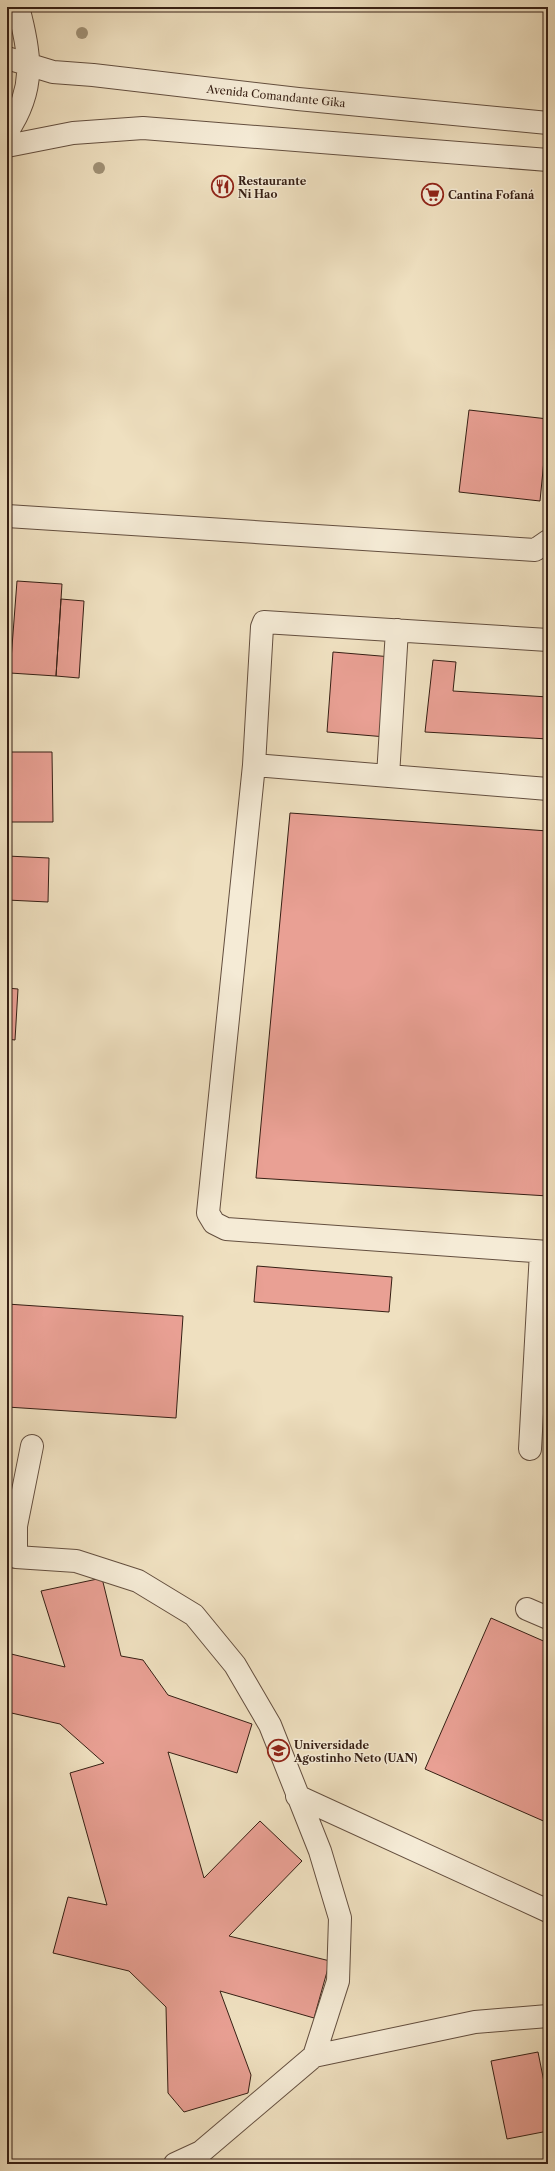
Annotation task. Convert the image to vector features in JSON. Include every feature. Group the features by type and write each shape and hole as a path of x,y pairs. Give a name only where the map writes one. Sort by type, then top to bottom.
{"street":[{"path":"7,132 18,115 25,98 29,82 27,44 18,7"},
{"name":"Avenida Comandante Gika","path":"7,58 53,72 93,75 305,100 548,123"},
{"path":"7,146 73,133 143,128 548,160"},
{"path":"7,516 535,550 548,541"},
{"path":"530,1449 544,1252 226,1229 214,1223 208,1213 254,765 262,627 264,622 548,640"},
{"path":"388,776 397,630"},
{"path":"254,765 548,789"},
{"path":"32,1446 16,1526 12,1557 76,1561 138,1581 194,1615 235,1665 270,1725 320,1851 340,1918 338,1981 314,2056"},
{"path":"527,1609 548,1618"},
{"path":"297,1796 548,1911"},
{"path":"175,2164 201,2152 314,2056 475,2022 548,2016"}],"building":[{"path":"469,410 548,419 540,501 459,492"},
{"path":"17,581 62,584 56,676 10,673"},
{"path":"61,599 84,601 79,678 56,676"},
{"path":"333,652 392,657 386,737 327,732"},
{"path":"433,660 456,662 453,691 548,697 548,739 425,732"},
{"path":"7,752 52,752 53,822 7,822"},
{"path":"290,813 548,831 548,1196 256,1178"},
{"path":"7,856 49,858 48,902 7,900"},
{"path":"7,988 18,989 15,1040 7,1039"},
{"path":"257,1266 392,1277 389,1312 254,1302"},
{"path":"7,1304 183,1316 176,1418 7,1407"},
{"path":"102,1578 121,1656 143,1660 168,1695 252,1724 237,1773 168,1752 204,1878 260,1821 302,1861 229,1936 330,1961 314,2018 220,1991 251,2075 248,2093 184,2112 168,2093 166,2007 129,1971 53,1953 68,1897 107,1905 70,1773 104,1763 60,1724 7,1712 7,1653 65,1667 41,1591"},
{"path":"491,1618 548,1643 548,1823 425,1769"},
{"path":"538,2052 545,2087 548,2086 548,2131 507,2139 491,2061"}],"place":[{"name":"Restaurante Ni Hao","path":"222,187"},
{"name":"Cantina Fofaná","path":"433,195"},
{"name":"Universidade Agostinho Neto (UAN)","path":"278,1751"}]}
